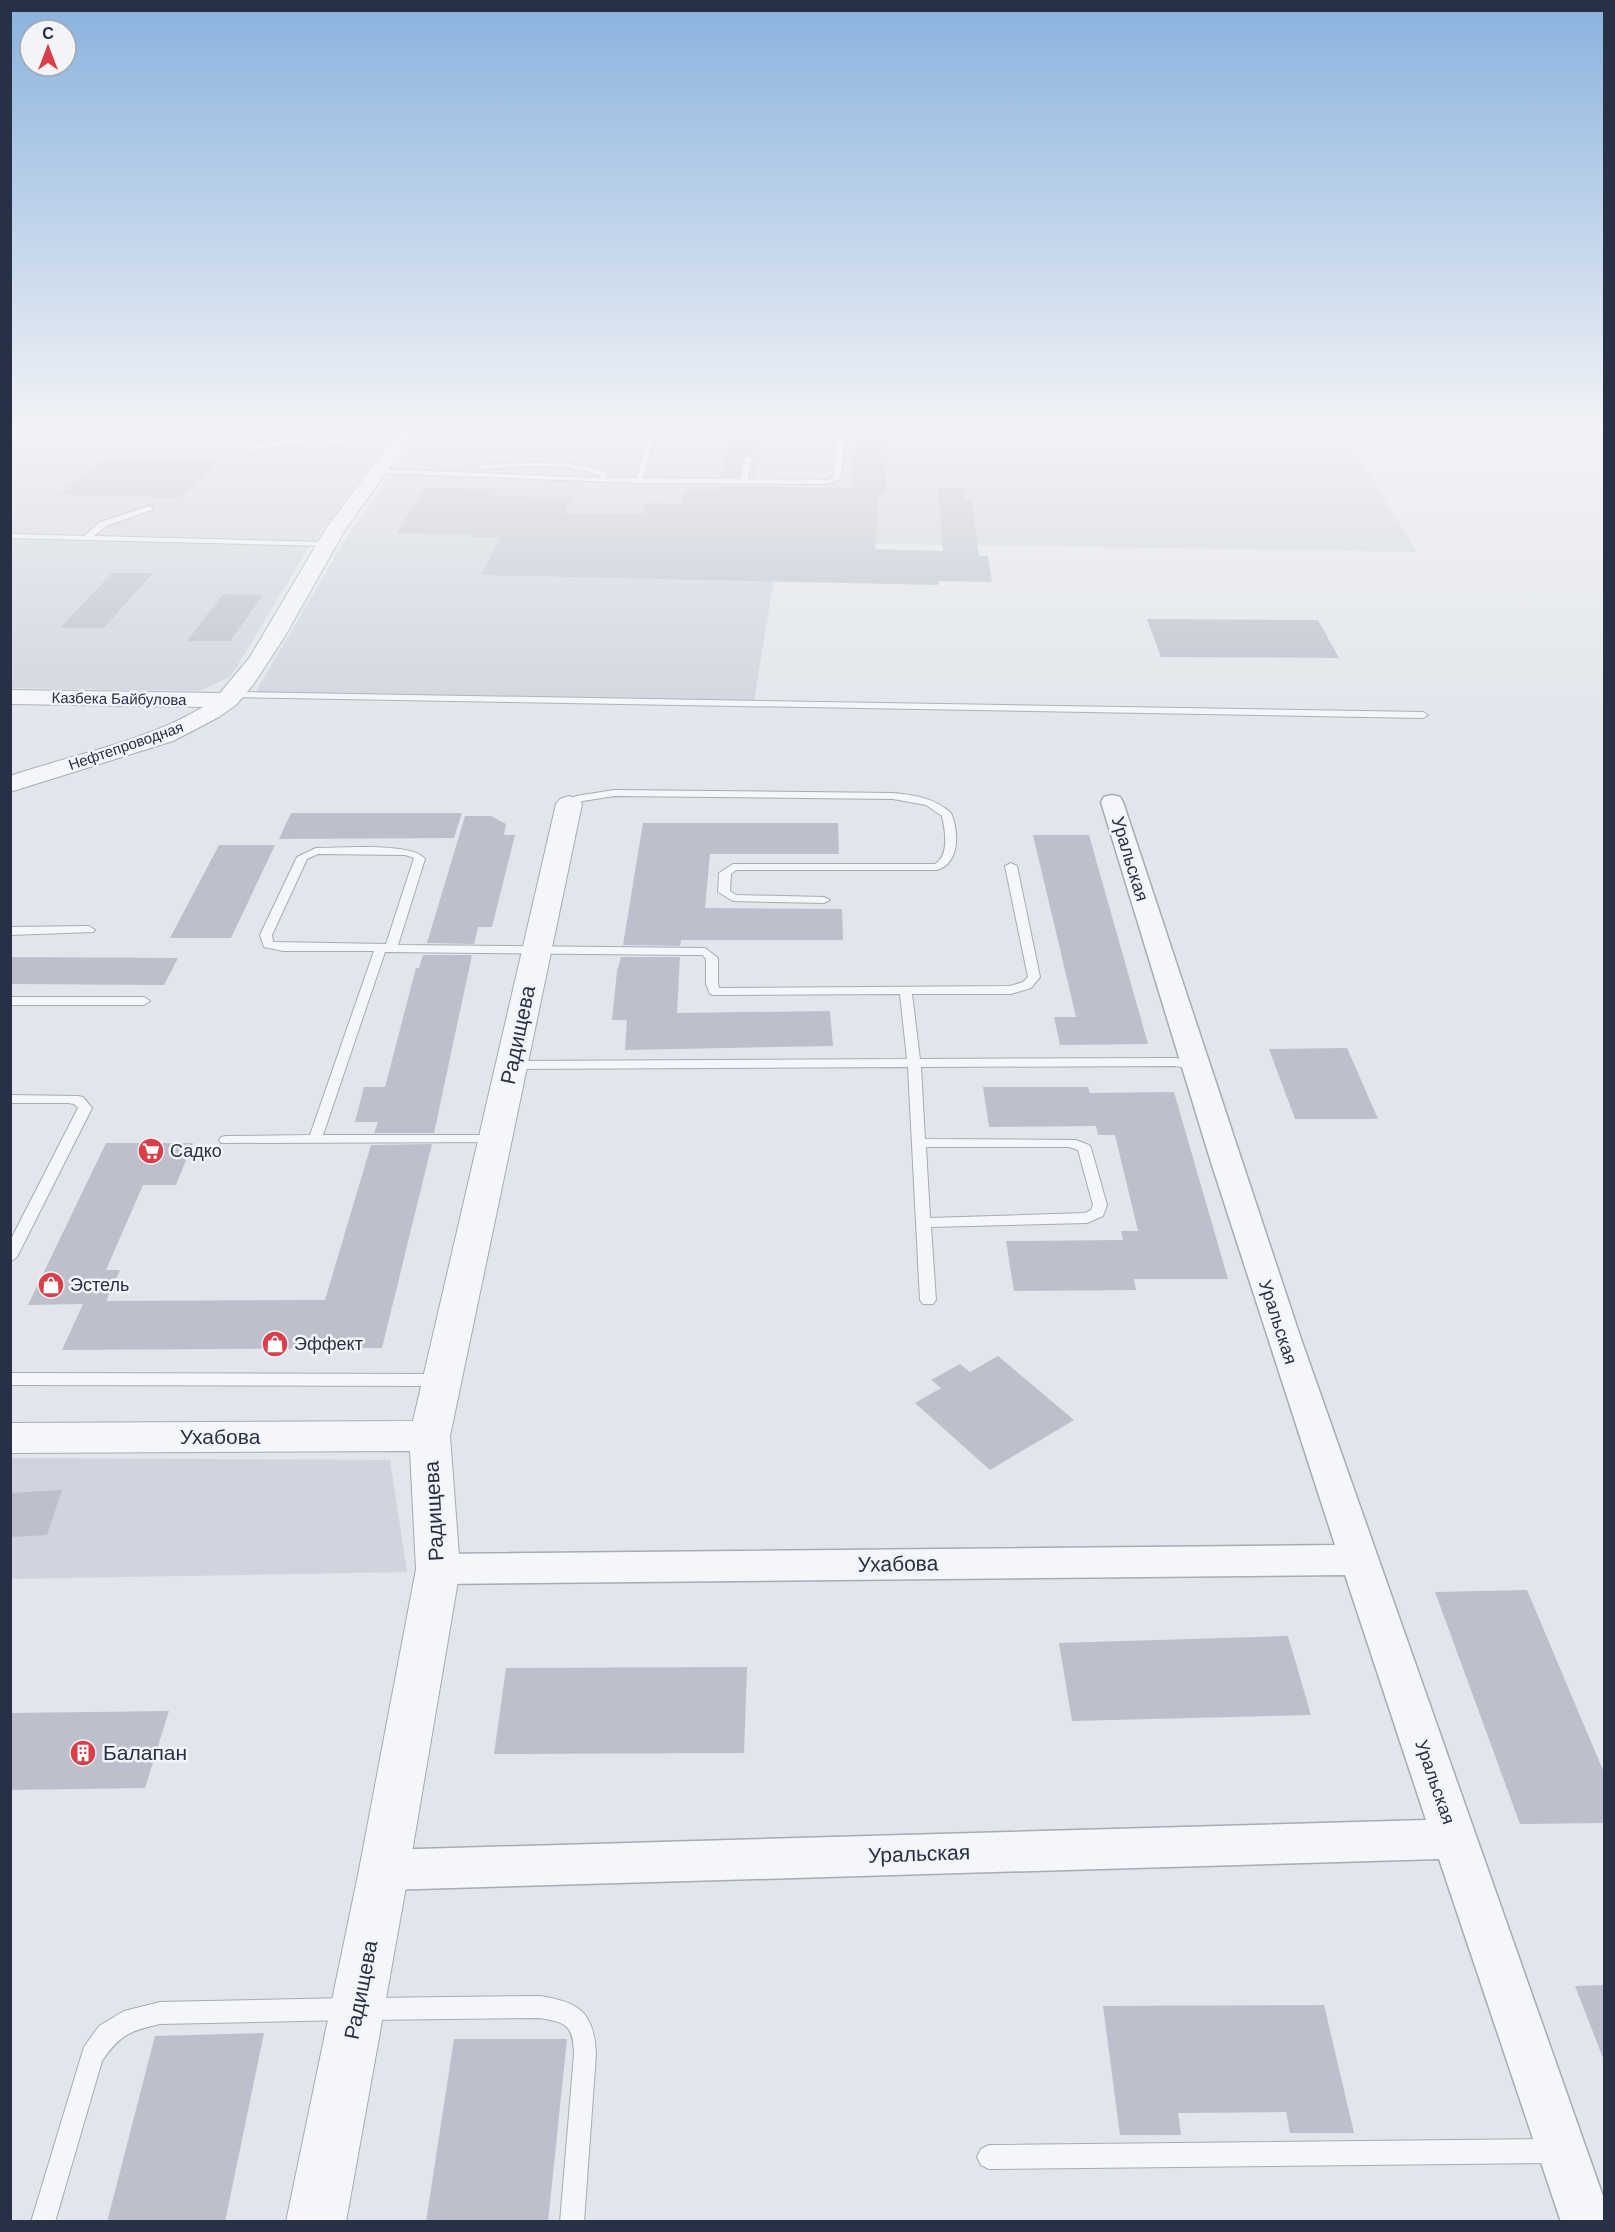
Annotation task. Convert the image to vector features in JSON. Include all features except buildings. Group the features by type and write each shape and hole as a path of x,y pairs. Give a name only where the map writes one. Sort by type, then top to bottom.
{"street":[{"name":"Нефтепроводная","path":"10,785 169,733 210,713 231,697 250,674 326,544 339,528"},
{"name":"Казбека Байбулова","path":"10,698 231,697"},
{"name":"Уральская","path":"1112,802 1193,1065 1357,1560 1587,2222"},
{"name":"Радищева","path":"316,2222 384,1870 438,1569 430,1436 569,804"},
{"name":"Ухабова","path":"10,1438 430,1436"},
{"name":"Ухабова","path":"438,1569 1357,1560"},
{"name":"Уральская","path":"384,1870 1454,1839"}],"lane":[{"path":"85,539 98,528"},
{"path":"10,536 326,544"},
{"path":"231,697 1423,715"},
{"path":"569,804 580,798 614,793 893,796 925,801 947,815 949,852 942,865 917,868 742,866 733,867 725,873 724,892 733,898 824,900"},
{"path":"315,1140 386,947 420,859 406,852 316,851 302,857 266,935 268,944 284,946 386,947 705,952 712,958 714,991 724,992 1011,990 1032,982 1034,977 1011,866"},
{"path":"10,931 89,930"},
{"path":"906,992 914,1063 928,1300"},
{"path":"10,1002 144,1001"},
{"path":"512,1065 1175,1062 1193,1065"},
{"path":"10,1099 78,1100 85,1108 10,1257"},
{"path":"226,1140 495,1139"},
{"path":"919,1143 1071,1143 1084,1148 1100,1205 1098,1213 1088,1218 923,1223"},
{"path":"10,1379 441,1380"},
{"path":"43,2222 82,2080 92,2055 107,2034 132,2019 160,2013 540,2007 562,2010 578,2019 585,2034 572,2222"},
{"path":"989,2157 1563,2151"}],"shaded area":[{"path":"11,528 324,528 308,549 231,676 200,691 11,688"},
{"path":"353,528 1402,528 1417,552 780,542 754,701 252,698"},
{"path":"10,1458 390,1460 407,1572 11,1579"}],"place":[{"name":"Садко","path":"151,1151"},
{"name":"Эстель","path":"51,1285"},
{"name":"Эффект","path":"275,1344"},
{"name":"Балапан","path":"83,1753"}]}
